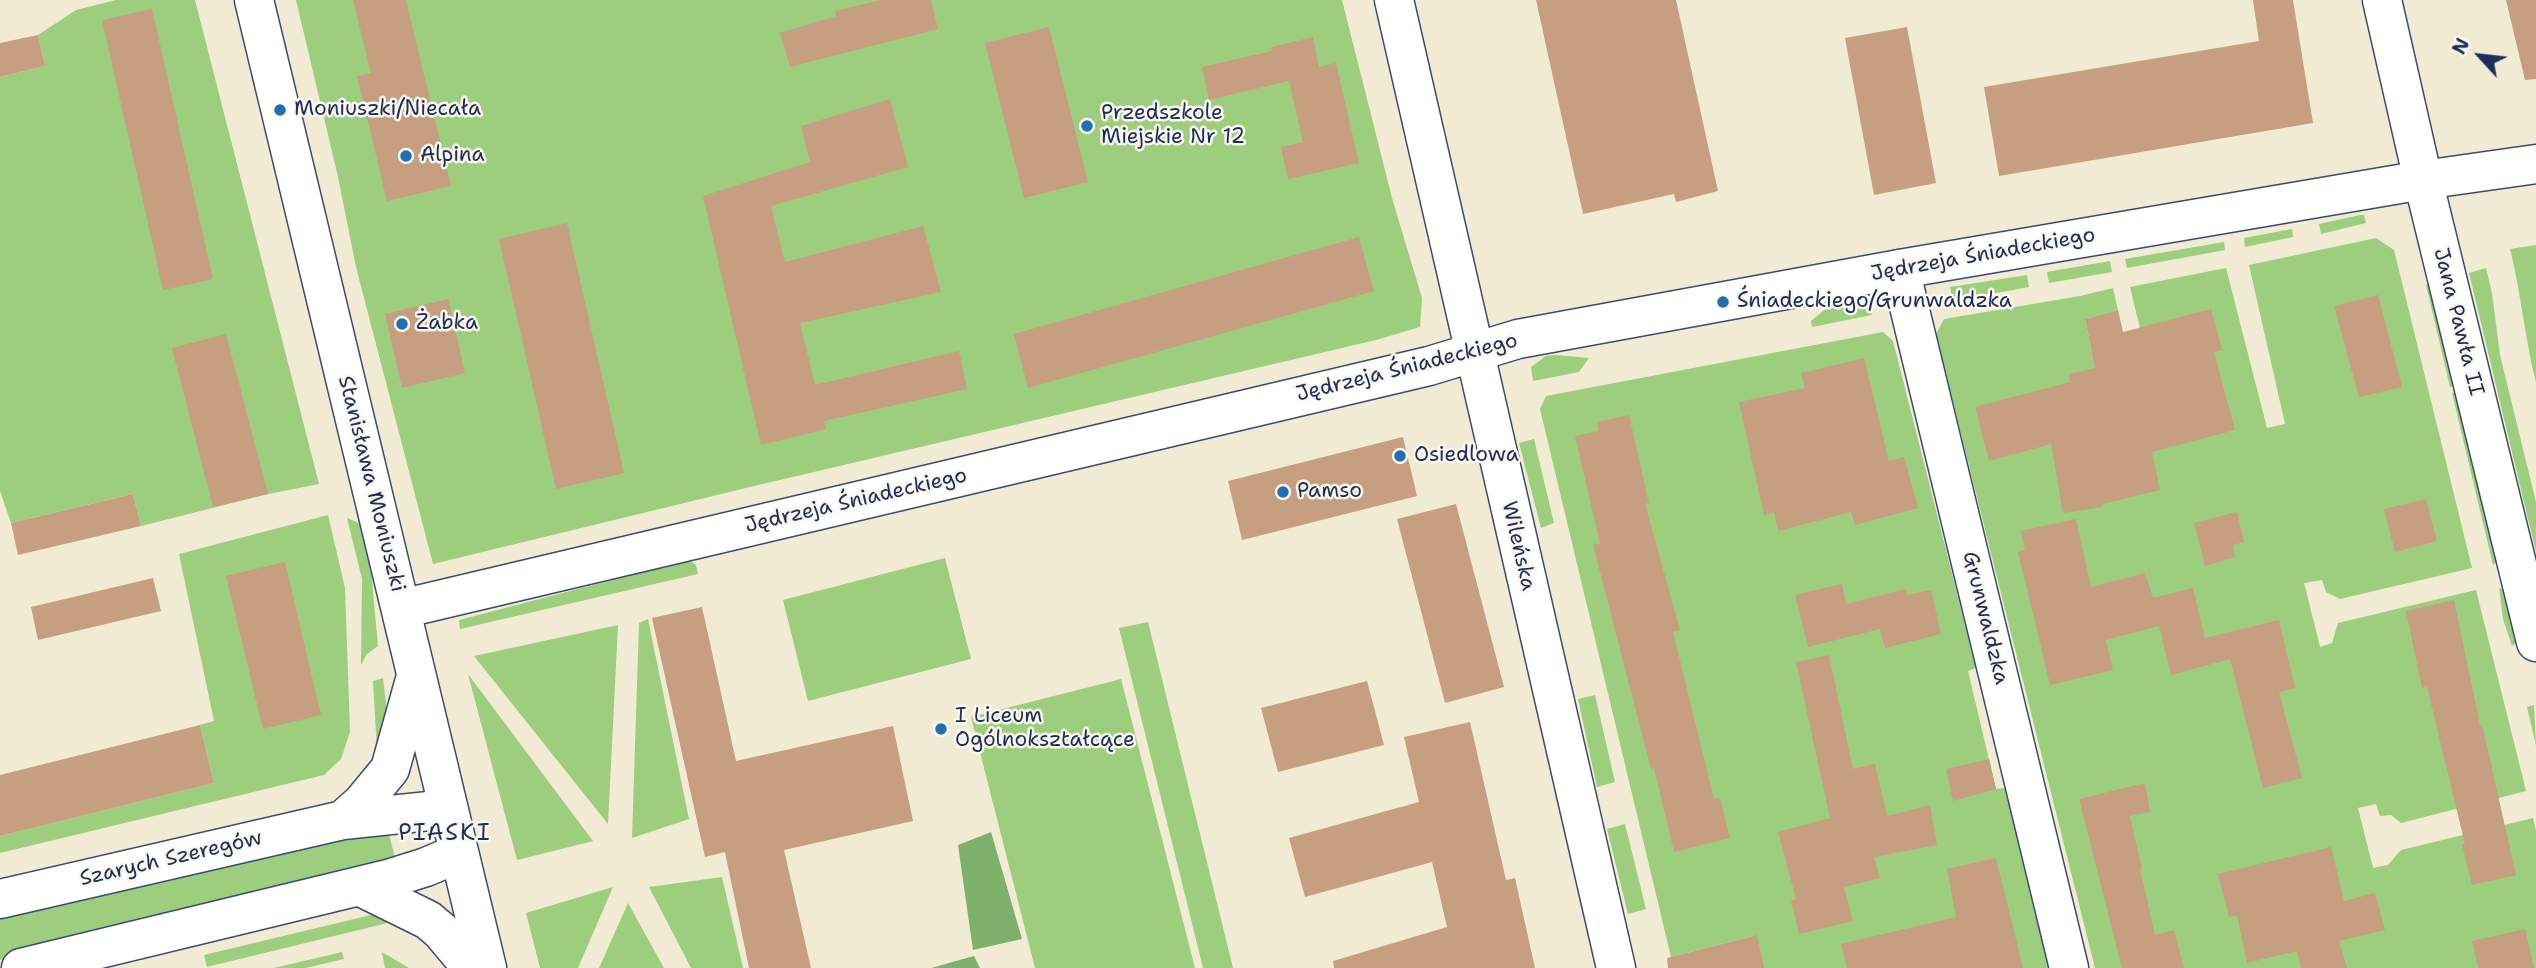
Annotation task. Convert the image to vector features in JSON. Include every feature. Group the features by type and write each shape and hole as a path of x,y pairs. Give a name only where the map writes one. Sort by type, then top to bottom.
{"street":[{"name":"Stanisława Moniuszki","path":"254,0 487,968"},
{"name":"Wileńska","path":"1394,0 1616,968"},
{"name":"Jana Pawła II","path":"2382,0 2423,180 2536,642"},
{"name":"Jędrzeja Śniadeckiego","path":"401,609 1429,366 1517,339 1900,269 2423,180 2536,164"},
{"name":"Grunwaldzka","path":"1900,269 2069,968"},
{"path":"343,820 362,803 390,769 416,676"},
{"name":"Szarych Szeregów","path":"0,899 343,820 448,809"},
{"path":"20,968 359,886 426,867 459,853"},
{"path":"359,886 428,920 441,931 472,968"}],"green space":[{"path":"116,0 195,0 319,484 141,526 133,494 11,523 0,491 0,77 45,66 38,35 76,10"},
{"path":"296,0 1342,0 1392,198 1422,298 1420,327 1376,340 433,564 356,267 338,177"},
{"path":"2364,215 2366,223 2321,234 2319,224"},
{"path":"2292,229 2293,237 2245,247 2244,238"},
{"path":"2376,238 2394,250 2472,568 2340,599 2326,592 2322,580 2304,583 2320,647 2332,643 2338,623 2476,590 2526,791 2401,823 2391,815 2380,816 2376,804 2358,808 2373,868 2388,865 2401,850 2533,818 2536,831 2536,968 2095,968 1936,334 1944,319 2113,288 2118,310 2085,319 2093,358 2144,345 2130,287 2226,268 2267,428 2285,424 2249,265"},
{"path":"2224,242 2225,250 2127,268 2125,259"},
{"path":"2536,245 2536,383 2510,249"},
{"path":"2110,261 2112,272 2049,283 2047,272"},
{"path":"2486,268 2500,355 2536,502 2536,552 2469,273"},
{"path":"2027,275 2029,287 1953,301 1950,287"},
{"path":"2432,283 2457,385 2450,387 2426,285"},
{"path":"1870,303 1872,315 1812,327 1811,321 1828,307"},
{"path":"1883,332 1893,341 1976,668 1968,671 1996,789 2005,788 2049,968 1763,968 1753,936 1671,957 1540,409 1546,396"},
{"path":"1546,356 1589,358 1579,372 1533,381 1531,367"},
{"path":"2458,391 2499,559 2493,565 2452,393"},
{"path":"1534,439 1554,523 1541,528 1519,443"},
{"path":"328,515 345,588 350,732 341,759 324,775 0,853 0,836 214,783 200,725 214,721 179,554"},
{"path":"347,518 363,525 370,559 378,646 367,654 361,665 362,579"},
{"path":"945,558 971,659 808,701 783,600"},
{"path":"689,560 696,565 698,574 460,629 459,620"},
{"path":"2499,588 2507,591 2519,640 2512,646 2503,619"},
{"path":"648,619 689,819 632,838 639,623"},
{"path":"1148,622 1233,968 1203,968 1119,628"},
{"path":"618,625 608,824 474,656"},
{"path":"468,674 593,841 517,860"},
{"path":"383,678 389,730 377,750 373,681"},
{"path":"1121,679 1195,968 1035,968 971,717"},
{"path":"1595,695 1615,782 1597,787 1578,699"},
{"path":"2534,705 2536,746 2527,707"},
{"path":"1625,824 1646,909 1628,914 1607,829"},
{"path":"387,827 397,865 0,960 0,916"},
{"path":"991,832 1022,939 973,950 958,845"},
{"path":"722,877 743,968 691,968 649,887"},
{"path":"613,887 578,968 540,968 526,913"},
{"path":"628,903 664,968 599,968"},
{"path":"375,914 408,918 207,967 204,955"},
{"path":"342,952 344,959 306,968 274,968"},
{"path":"382,952 409,968 385,968"},
{"path":"974,956 980,968 931,968"}],"building":[{"path":"353,0 406,0 451,186 387,201 357,76 371,73"},
{"path":"881,0 931,0 938,29 790,67 780,33 836,16 835,11"},
{"path":"1536,0 1676,0 1718,191 1676,202 1674,194 1583,214"},
{"path":"2253,0 2293,0 2313,123 1999,176 1984,87 2259,41"},
{"path":"2506,0 2536,0 2536,79 2525,80"},
{"path":"152,9 213,279 163,290 102,20"},
{"path":"1049,27 1088,182 1024,198 985,43"},
{"path":"1907,27 1936,183 1874,195 1845,38"},
{"path":"38,35 45,66 0,77 0,43"},
{"path":"1313,37 1319,67 1336,63 1359,163 1288,179 1281,147 1303,142 1289,81 1209,100 1202,67 1272,51 1271,47"},
{"path":"890,99 908,167 771,206 785,262 923,226 941,292 800,323 815,385 959,351 967,389 824,421 826,429 761,445 703,196 810,162 801,126"},
{"path":"567,223 624,473 556,489 499,239"},
{"path":"1359,237 1374,291 1028,388 1014,334"},
{"path":"2378,295 2402,387 2359,397 2334,306"},
{"path":"448,299 465,373 402,388 385,314"},
{"path":"2211,309 2222,350 2214,352 2235,430 2152,452 2160,490 2102,504 2102,507 2063,513 2051,444 1989,461 1975,407 2070,382 2069,374 2095,368 2085,319 2118,310 2123,332"},
{"path":"226,334 268,494 213,507 172,348"},
{"path":"1864,358 1889,461 1904,457 1918,508 1855,525 1851,512 1778,531 1774,512 1764,515 1739,402 1805,388 1801,373"},
{"path":"1629,415 1649,503 1645,504 1680,630 1673,632 1714,799 1720,798 1730,838 1674,852 1593,545 1600,543 1575,436 1599,431 1597,422"},
{"path":"1403,437 1417,496 1242,540 1228,481"},
{"path":"133,494 141,526 18,555 11,523"},
{"path":"2426,499 2437,541 2395,552 2384,509"},
{"path":"1456,504 1504,687 1445,703 1397,519"},
{"path":"2237,512 2244,542 2233,545 2235,557 2205,566 2194,523"},
{"path":"2076,519 2091,587 2145,573 2153,598 2193,588 2205,638 2279,620 2295,688 2279,692 2302,778 2263,788 2230,659 2171,675 2159,626 2106,640 2113,670 2050,685 2018,552 2025,550 2021,531"},
{"path":"285,562 321,715 263,729 226,576"},
{"path":"153,578 161,611 38,640 31,607"},
{"path":"1842,584 1846,604 1906,589 1908,595 1931,590 1941,634 1885,648 1880,629 1808,647 1795,595"},
{"path":"2454,600 2480,725 2482,724 2516,875 2472,885 2462,844 2465,844 2427,687 2422,688 2406,611"},
{"path":"702,607 736,761 893,726 913,821 784,850 811,968 749,968 725,852 705,857 652,618"},
{"path":"1829,655 1853,769 1875,764 1887,816 1930,805 1937,845 1874,857 1880,878 1844,887 1853,921 1799,934 1791,900 1796,899 1778,832 1830,818 1796,662"},
{"path":"1367,681 1384,745 1278,772 1261,708"},
{"path":"1470,722 1506,880 1515,878 1535,968 1334,968 1333,961 1447,927 1432,862 1305,897 1289,838 1419,802 1404,737"},
{"path":"200,725 214,783 0,836 0,775"},
{"path":"1989,759 1996,789 1953,801 1946,769"},
{"path":"2145,783 2150,812 2130,816 2140,869 2155,935 2174,930 2184,968 2122,968 2079,799"},
{"path":"2331,847 2344,901 2375,893 2385,930 2339,941 2347,968 2301,968 2297,951 2247,963 2237,915 2229,917 2218,874"},
{"path":"1996,858 2023,968 1847,968 1841,944 1956,917 1947,869"},
{"path":"2525,929 2534,968 2478,968 2472,941"},
{"path":"1757,935 1764,968 1668,968 1667,958"}],"place":[{"name":"Moniuszki/Niecała","path":"280,110"},
{"name":"Przedszkole Miejskie Nr 12","path":"1087,126"},
{"name":"Alpina","path":"406,156"},
{"name":"Śniadeckiego/Grunwaldzka","path":"1723,302"},
{"name":"Żabka","path":"402,324"},
{"name":"Osiedlowa","path":"1400,456"},
{"name":"Pamso","path":"1283,492"},
{"name":"I Liceum Ogólnokształcące","path":"941,729"}],"district":[{"name":"PIASKI","path":"445,834"}]}
